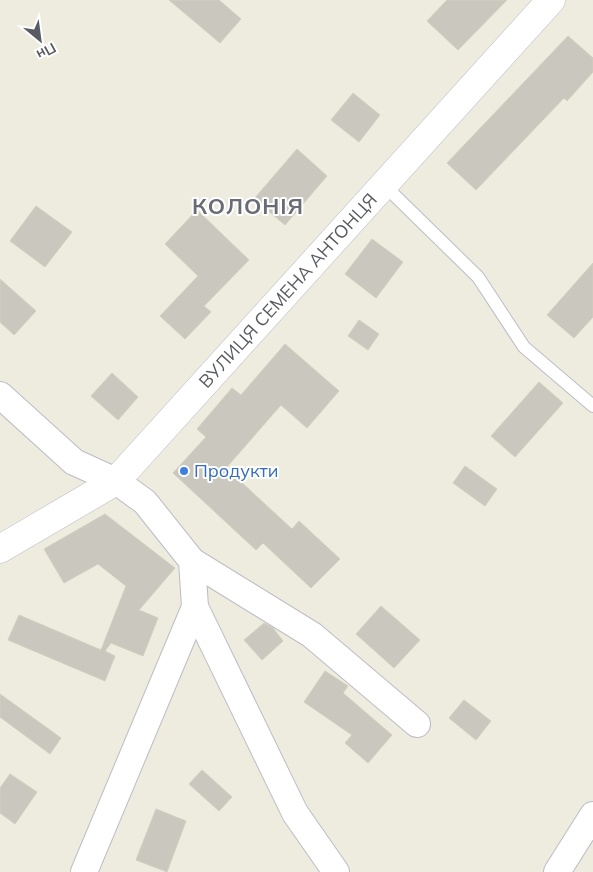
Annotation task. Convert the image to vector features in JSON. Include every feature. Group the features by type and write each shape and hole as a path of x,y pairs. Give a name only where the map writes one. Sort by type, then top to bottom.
{"street":[{"name":"ВУЛИЦЯ СЕМЕНА АНТОНЦЯ","path":"0,549 116,481 551,0"},
{"path":"0,395 74,462 116,481 145,502 192,562 312,636 417,724"},
{"path":"192,562 195,607 295,813 336,872"},
{"path":"84,872 195,607"},
{"path":"557,872 593,815"}],"lane":[{"path":"384,185 478,277 524,347 593,406"}],"building":[{"path":"169,0 219,0 241,19 220,43"},
{"path":"447,0 507,0 458,50 427,21"},
{"path":"568,36 593,58 593,72 567,101 564,98 476,190 447,163"},
{"path":"353,93 380,115 359,142 331,120"},
{"path":"297,149 327,176 285,225 254,199"},
{"path":"36,206 72,232 45,267 10,241"},
{"path":"197,210 249,260 204,306 211,312 185,339 160,316 198,276 165,244"},
{"path":"372,239 403,262 376,298 345,274"},
{"path":"593,263 593,317 574,338 547,315"},
{"path":"0,279 36,311 14,335 0,322"},
{"path":"359,320 379,334 368,350 348,336"},
{"path":"285,344 339,391 307,428 281,405 226,468 292,529 299,521 340,559 311,588 263,543 256,550 173,473 206,437 197,429 232,388 241,395"},
{"path":"112,373 138,397 118,420 91,396"},
{"path":"539,382 563,403 515,457 491,436"},
{"path":"465,466 497,489 485,506 453,483"},
{"path":"105,514 175,568 139,610 158,618 143,656 111,643 105,651 115,656 105,681 8,640 19,615 101,650 126,586 98,564 64,583 44,549"},
{"path":"381,606 420,640 394,668 356,634"},
{"path":"264,623 273,628 283,641 262,660 244,640"},
{"path":"325,671 348,686 343,693 392,735 368,763 345,743 352,735 304,702"},
{"path":"0,694 61,738 50,754 0,717"},
{"path":"464,700 491,721 476,740 449,718"},
{"path":"202,770 232,797 219,811 189,784"},
{"path":"10,774 37,792 15,824 0,813 0,788"},
{"path":"156,809 186,821 167,872 136,860"}],"place":[{"name":"Продукти","path":"184,471"}],"district":[{"name":"КОЛОНІЯ","path":"248,206"}]}
